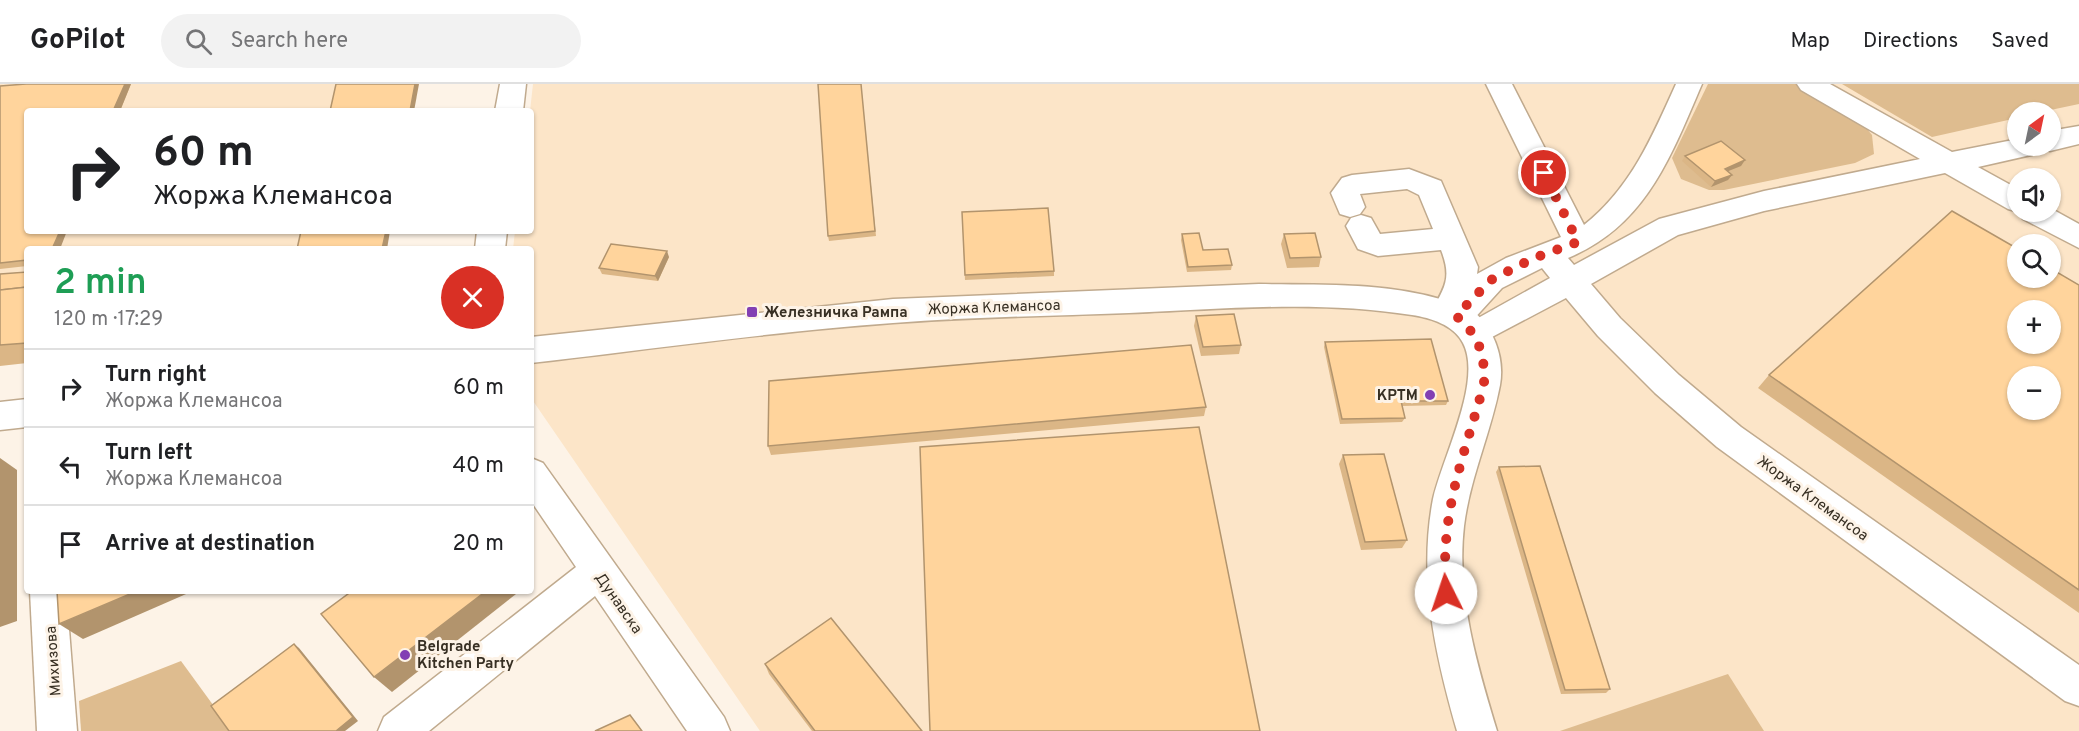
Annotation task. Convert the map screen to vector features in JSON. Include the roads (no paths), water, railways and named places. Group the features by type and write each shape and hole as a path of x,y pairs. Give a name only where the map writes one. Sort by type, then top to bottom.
{"main road":[{"path":"509,108 513,84"},
{"name":"Жоржа Клемансоа","path":"1499,84 1573,242 1569,281 1609,327 1667,384 1728,438 2079,688"},
{"path":"1460,321 1491,280 1573,242 1622,209 1639,188 1661,147 1689,84"},
{"path":"1810,84 2007,196"},
{"path":"2061,139 2079,135"},
{"path":"1460,321 1569,281 1669,227 1764,201 2007,151"},
{"path":"1450,238 1383,246 1368,241 1345,193 1348,187 1413,179 1427,185 1434,193 1462,267 1460,321 1485,364 1484,384 1450,498 1444,559 1450,623 1477,731"},
{"path":"2052,222 2079,237"},
{"name":"Жоржа Клемансоа","path":"534,350 893,311 1282,296 1379,299 1414,303 1460,321"},
{"path":"0,416 24,413"},
{"name":"Дунавска","path":"534,478 597,572 710,731"},
{"path":"398,731 597,572"},
{"name":"Михизова","path":"48,594 57,731"}],"place":[{"name":"Железничка Рампа","path":"752,312"},
{"name":"KPTM","path":"1430,395"},
{"name":"Belgrade Kitchen Party","path":"405,655"}]}
